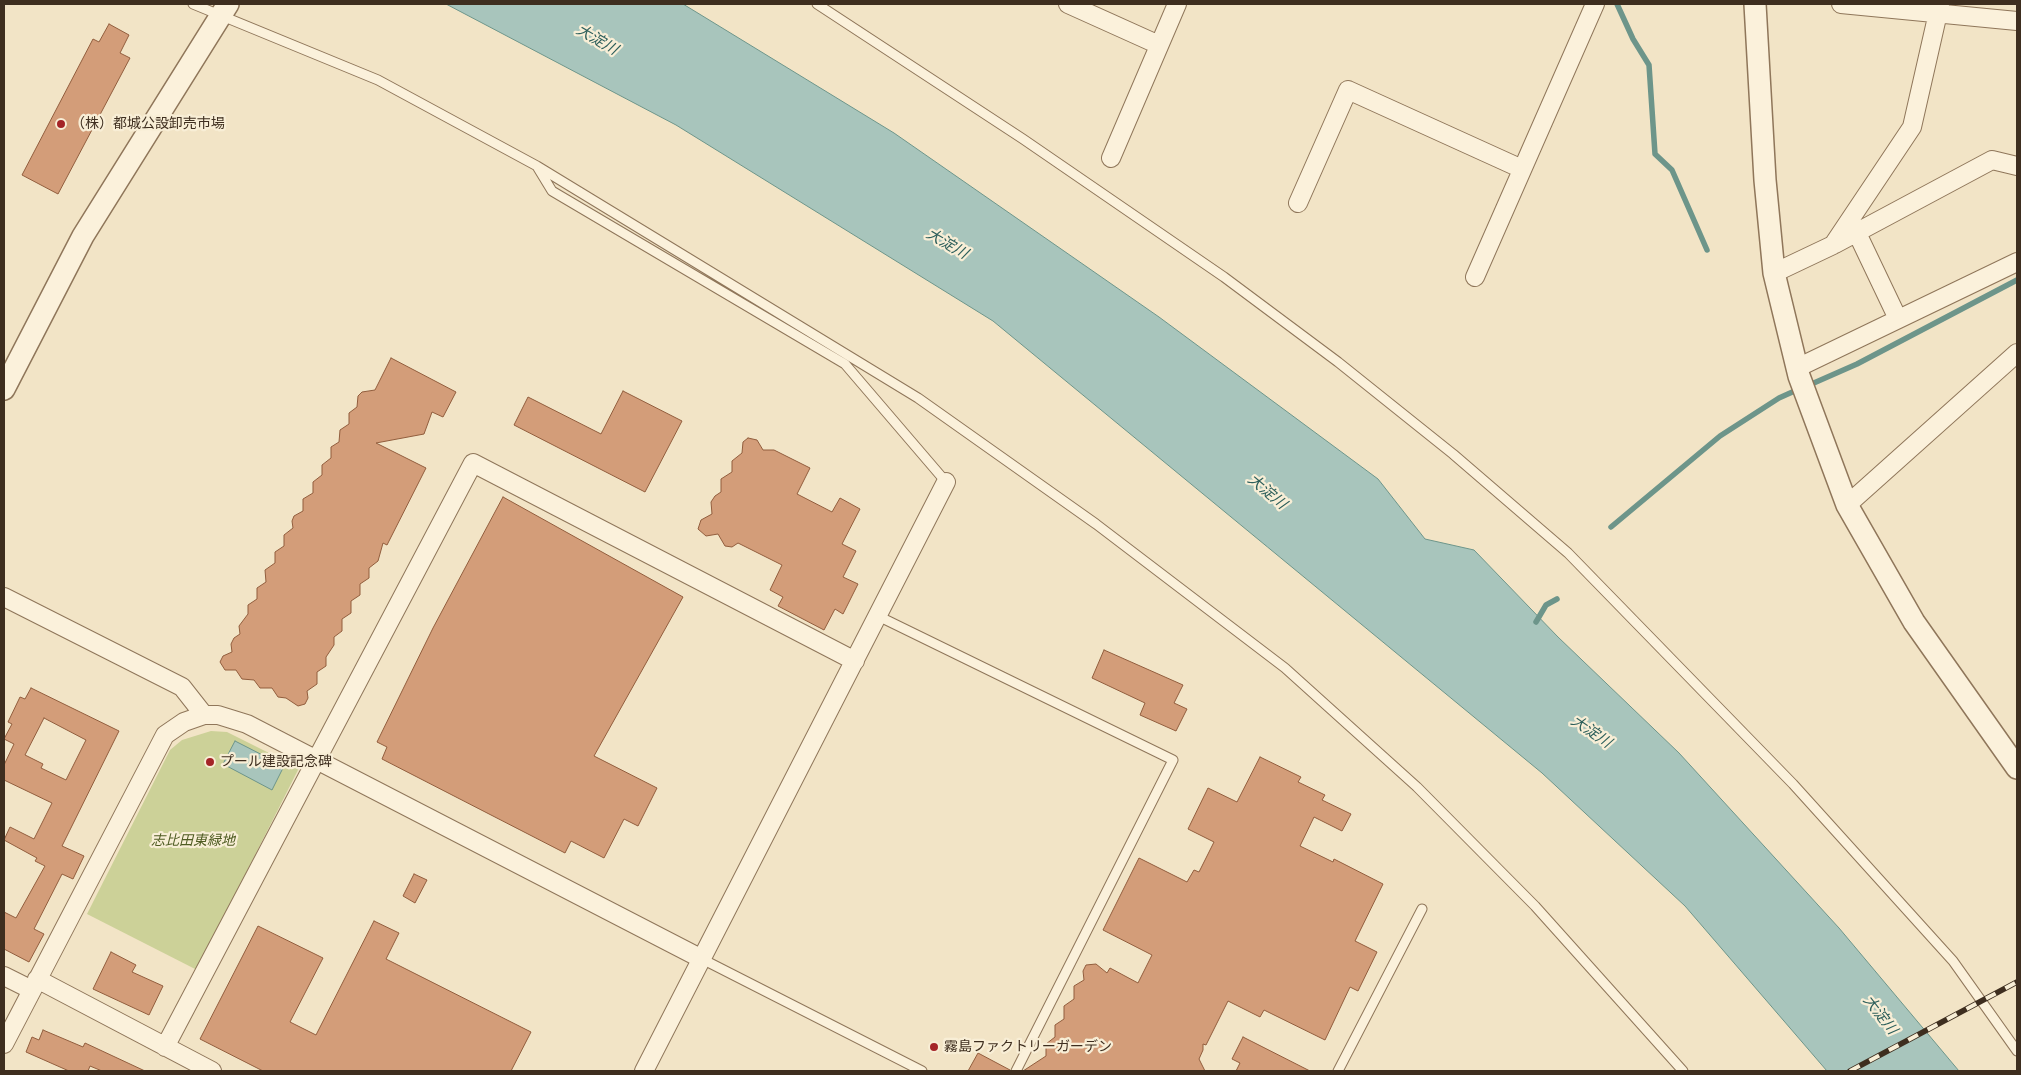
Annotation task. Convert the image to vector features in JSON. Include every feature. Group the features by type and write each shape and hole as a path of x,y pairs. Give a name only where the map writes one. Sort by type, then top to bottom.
{"street":[{"path":"1068,4 1159,45"},
{"path":"1111,158 1177,4"},
{"path":"1475,277 1595,4"},
{"path":"1755,4 1765,180 1774,273 1798,372 1810,409 1847,505 1914,622 2017,768"},
{"path":"1841,4 1938,9 2017,20"},
{"path":"4,389 84,236 225,9"},
{"path":"1833,245 1912,128 1938,9"},
{"path":"1298,203 1348,90 1522,169"},
{"path":"1774,273 1833,245 1992,160 2017,166"},
{"path":"1857,232 1898,319"},
{"path":"1798,372 1898,319 2017,262"},
{"path":"1847,505 2017,354"},
{"path":"165,1047 473,463 855,661"},
{"path":"644,1071 946,482"},
{"path":"4,597 182,687 204,715"},
{"path":"4,1044 165,736 184,722 204,715 218,715 248,724 702,959"},
{"path":"4,976 34,984 212,1071"}],"lane":[{"path":"193,4 225,9 378,80 537,166 918,398 1096,524 1285,668 1417,788 1535,906 1683,1071"},
{"path":"817,4 1022,139 1224,277 1376,392 1453,454 1561,547 1793,784 1952,961 2017,1051"},
{"path":"537,166 552,191 845,364 946,482"},
{"path":"878,616 1173,760 1016,1071"},
{"path":"1338,1071 1422,909"},
{"path":"702,959 922,1071"}],"green space":[{"name":"志比田東緑地","path":"211,731 227,732 299,768 197,970 87,914 170,750 182,740"}],"water":[{"name":"大淀川","path":"446,4 683,4 894,133 1159,317 1378,479 1425,539 1474,550 1558,637 1679,753 1839,928 1959,1071 1827,1071 1685,906 1542,773 993,321 676,125"},
{"path":"235,741 284,766 272,790 223,764"}],"building":[{"path":"109,24 129,35 120,53 130,58 58,194 22,175 93,39 99,42"},
{"path":"391,358 456,392 443,417 432,412 424,434 376,443 426,468 387,545 383,543 378,561 369,568 369,578 360,584 360,595 351,601 351,613 342,619 342,631 334,637 334,645 326,657 326,666 317,672 317,684 307,691 308,698 305,704 298,706 286,698 278,697 272,688 260,688 254,680 242,679 236,670 225,670 220,662 223,656 232,652 231,644 234,638 240,634 239,626 248,614 248,605 257,599 257,588 266,582 265,570 275,563 275,552 284,546 284,535 293,528 292,521 294,516 303,511 303,499 313,493 313,482 322,475 322,465 331,458 331,447 339,442 340,430 349,424 349,413 357,407 358,396 362,392 375,390"},
{"path":"623,391 682,421 645,492 514,425 528,397 601,434"},
{"path":"748,438 757,440 763,450 774,450 810,468 797,494 832,512 840,498 860,509 842,544 856,551 843,577 858,584 843,614 835,609 824,630 778,606 783,597 770,590 782,565 738,543 732,547 725,546 718,534 706,536 698,529 701,520 712,514 711,502 721,492 721,479 732,472 732,461 742,453 743,442"},
{"path":"503,497 683,597 594,756 657,788 638,826 624,819 604,858 571,841 565,853 382,759 387,747 377,742 433,628"},
{"path":"1104,650 1183,685 1174,703 1187,709 1176,731 1140,715 1145,703 1092,678"},
{"path":"31,688 119,731 62,846 84,856 73,879 62,874 34,929 44,934 29,962 4,949 4,912 16,918 45,866 35,861 37,858 4,840 10,827 34,839 52,803 4,780 4,765 14,744 4,739 12,724 8,722 20,697 25,699","holes":["44,718 86,740 66,780 41,768 43,764 25,755"]},
{"path":"1260,757 1301,777 1298,782 1325,795 1322,800 1351,814 1342,831 1314,817 1300,846 1333,862 1334,859 1383,884 1355,941 1377,952 1358,991 1350,987 1325,1040 1264,1010 1260,1017 1228,1001 1206,1045 1203,1044 1203,1050 1199,1059 1205,1071 1023,1071 1046,1056 1046,1044 1055,1037 1055,1025 1064,1019 1064,1006 1074,999 1074,986 1084,980 1083,971 1086,965 1096,964 1107,973 1110,968 1138,983 1152,955 1103,930 1139,858 1187,882 1194,870 1199,872 1214,842 1188,829 1208,788 1237,802"},
{"path":"414,874 427,880 415,903 403,896"},
{"path":"374,921 399,933 386,959 531,1032 511,1071 263,1071 200,1039 258,926 323,958 290,1022 316,1035"},
{"path":"111,952 136,965 132,972 163,986 149,1015 93,989"},
{"path":"43,1030 83,1047 85,1043 145,1071 102,1071 90,1066 88,1071 69,1071 26,1052 32,1037 39,1040"},
{"path":"1243,1037 1310,1071 1236,1071 1240,1063 1232,1059"},
{"path":"978,1053 1010,1070 1010,1071 968,1071"}],"waterway":[{"path":"1617,4 1633,39 1649,65 1655,154 1672,170 1707,250"},
{"path":"1807,386 1857,364 2017,280"},
{"path":"1611,527 1720,436 1779,398 1799,389"},
{"path":"1536,622 1546,605 1557,599"}],"railway":[{"path":"1850,1071 2017,982"}],"place":[{"name":"（株）都城公設卸売市場","path":"61,124"},
{"name":"プール建設記念碑","path":"210,762"},
{"name":"霧島ファクトリーガーデン","path":"934,1047"}]}
